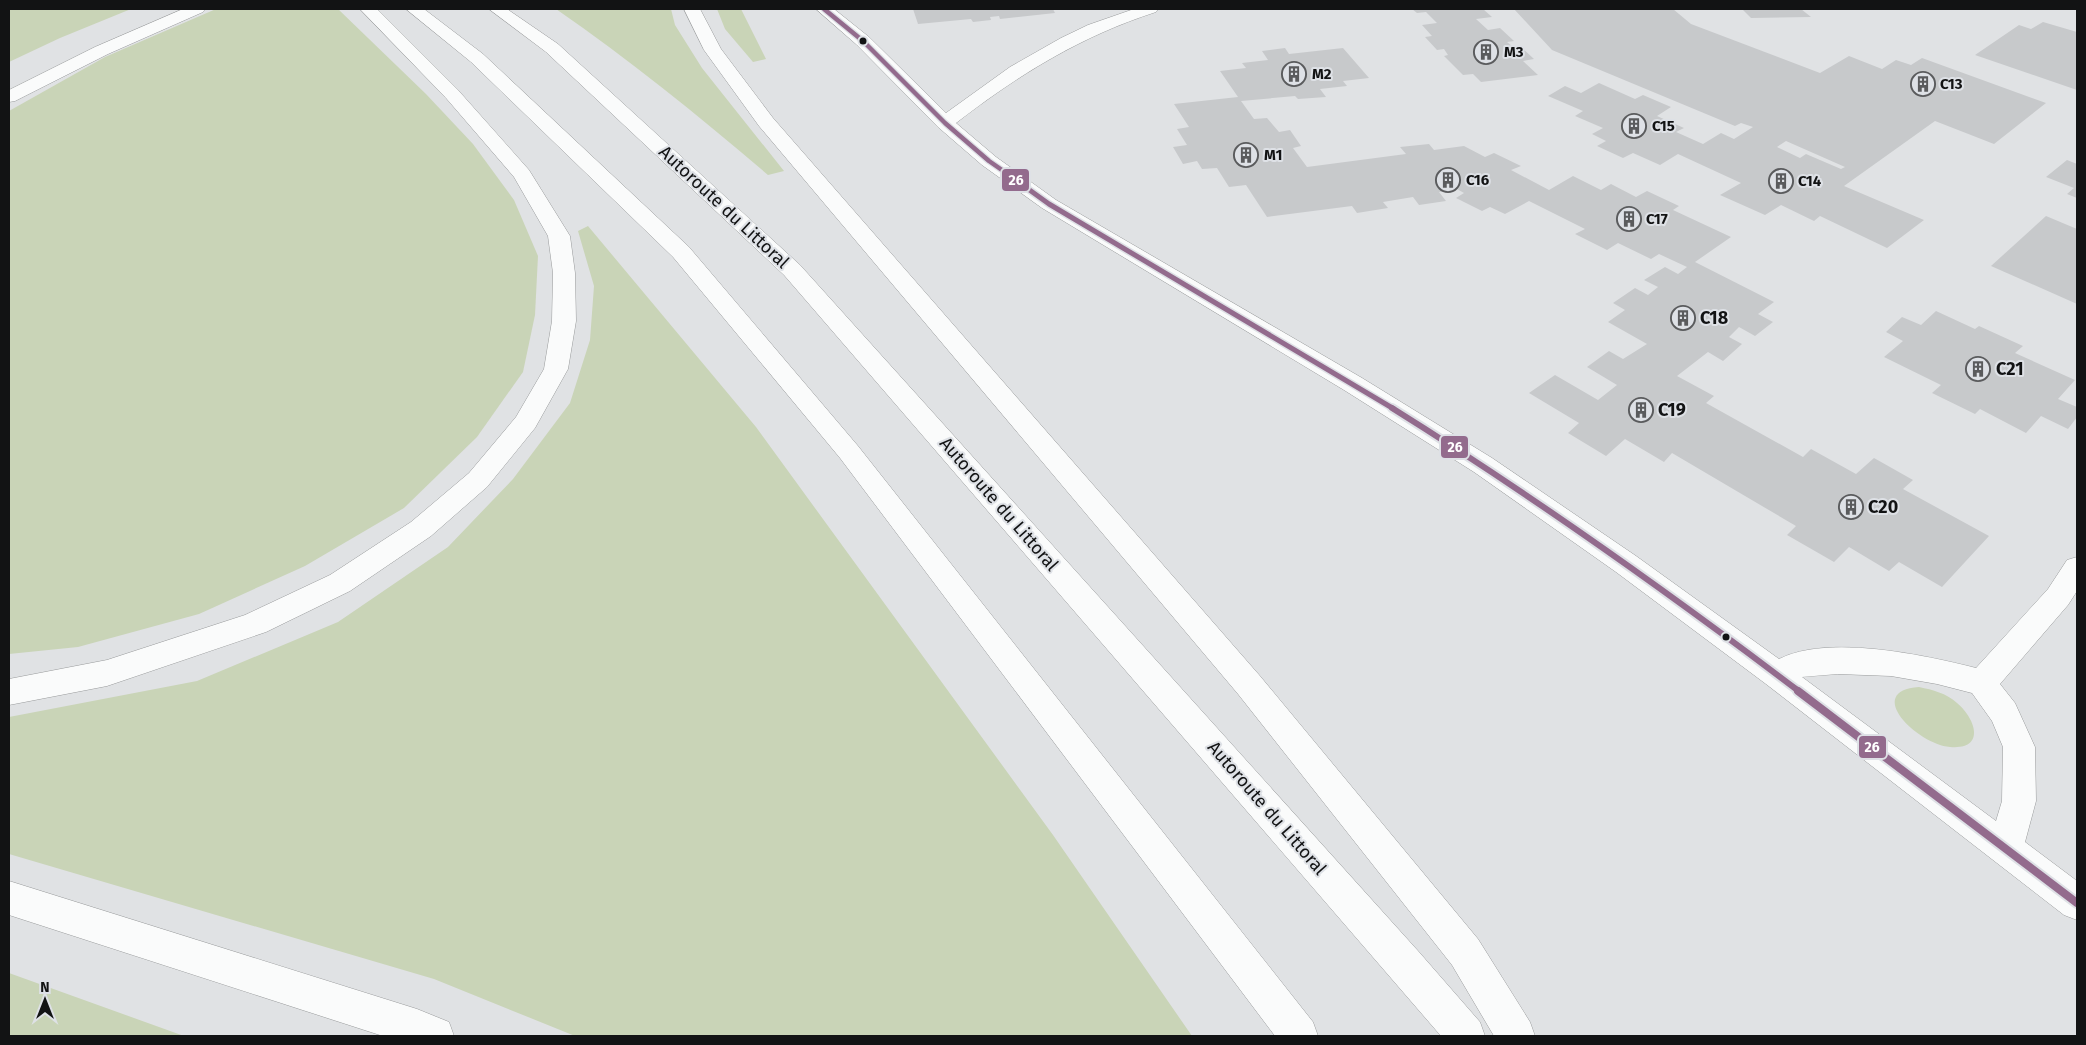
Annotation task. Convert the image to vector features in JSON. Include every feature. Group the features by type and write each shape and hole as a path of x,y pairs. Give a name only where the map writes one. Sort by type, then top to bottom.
{"main road":[{"path":"106,31 159,9"},
{"path":"9,97 65,66 138,32 197,9"},
{"path":"9,692 107,673 135,664 255,624 340,583 421,529 478,480 526,422 556,368 564,321 564,273 559,236 522,174 452,94 368,9"},
{"path":"414,9 477,58 680,252 849,452 1299,1036"},
{"name":"Autoroute du Littoral","path":"497,9 552,48 792,270 1406,965 1466,1036"},
{"path":"692,9 713,50 766,122 1249,685 1465,952 1516,1036"},
{"path":"824,9 863,41 944,123 989,161 1049,204 1345,379 1483,465 1626,564 1777,675 2006,847 2077,903"},
{"path":"944,123 981,94 1034,58 1090,31 1150,9"},
{"path":"1982,683 2058,597 2077,568"},
{"path":"1777,675 1800,663 1838,661 1892,663 1937,671 1982,683 2004,713 2019,747 2019,801 2006,847"},
{"path":"9,898 408,1025 435,1036"}],"green space":[{"path":"9,9 131,9 60,38 9,62"},
{"path":"216,9 338,9 426,94 473,144 514,200 538,256 535,315 523,372 477,437 404,508 305,566 199,614 78,647 9,654 9,111 105,57"},
{"path":"556,9 671,9 675,25 702,68 784,171 768,175 664,89"},
{"path":"717,9 741,9 766,59 753,62 725,29"},
{"path":"588,226 756,427 1053,835 1192,1036 575,1036 434,979 9,854 9,717 197,681 338,622 448,547 513,479 570,403 590,340 594,286 578,231"},
{"path":"1919,687 1944,694 1964,710 1973,725 1973,739 1969,744 1961,747 1950,747 1937,744 1911,728 1901,717 1895,707 1896,698 1903,691"},
{"path":"9,973 184,1036 9,1036"}],"building":[{"path":"913,9 1053,9 1055,13 1000,19 999,16 990,17 991,20 973,22 971,19 918,24"},
{"name":"M3","path":"1412,9 1483,9 1492,17 1476,19 1488,30 1500,28 1514,41 1507,42 1513,47 1520,46 1534,59 1523,61 1538,75 1481,82 1473,74 1463,75 1444,56 1448,55 1444,49 1437,50 1425,37 1432,36 1422,25 1437,23 1426,12 1417,13"},
{"path":"1514,9 1673,9 1691,24 1820,73 1849,56 1882,69 1896,60 1911,65 1922,58 2046,103 1994,144 1935,121 1844,186 1924,220 1887,248 1820,216 1814,221 1781,205 1765,215 1720,195 1741,183 1678,154 1660,165 1633,153 1623,158 1597,146 1606,141 1592,134 1603,128 1575,116 1583,111 1548,96 1565,86 1581,93 1599,83 1635,99 1643,95 1671,107 1657,116 1684,128 1676,132 1703,144 1721,133 1734,139 1753,127 1741,123 1735,126 1552,50","holes":["1786,141 1845,167 1841,169 1806,154 1800,158 1777,147"]},
{"path":"1742,9 1801,9 1811,17 1751,18"},
{"path":"2043,22 2077,32 2077,90 1975,55 2019,25 2031,29"},
{"path":"1285,48 1289,54 1343,48 1369,78 1343,81 1347,86 1320,89 1326,97 1298,99 1295,96 1241,101 1254,119 1267,118 1279,132 1290,130 1301,146 1293,148 1307,167 1406,154 1400,147 1429,144 1434,150 1464,146 1485,157 1494,153 1521,166 1511,170 1549,190 1573,176 1601,190 1611,184 1636,197 1647,191 1679,206 1673,210 1731,237 1695,262 1774,302 1758,314 1773,322 1755,336 1739,327 1729,337 1742,344 1723,361 1708,352 1677,376 1714,396 1706,403 1803,457 1811,449 1856,474 1874,458 1913,480 1903,489 1989,536 1942,587 1899,562 1889,571 1849,547 1834,562 1787,535 1796,526 1672,453 1664,462 1625,439 1606,456 1568,433 1579,423 1529,393 1555,375 1598,400 1617,385 1587,367 1609,351 1623,359 1647,344 1608,322 1625,310 1613,303 1635,288 1648,295 1658,287 1644,280 1665,267 1678,274 1687,267 1659,254 1651,259 1618,243 1607,250 1575,234 1585,229 1529,201 1505,214 1490,207 1482,211 1456,198 1464,193 1457,189 1439,192 1446,201 1419,205 1413,197 1383,202 1388,208 1357,213 1352,206 1267,217 1246,185 1229,187 1217,168 1202,169 1197,161 1183,164 1173,147 1187,145 1177,129 1189,127 1174,104 1238,97 1220,71 1246,68 1242,63 1268,60 1262,51"},
{"path":"2067,160 2077,164 2077,198 2067,194 2074,188 2046,177"},
{"path":"2046,216 2077,229 2077,304 1991,266"},
{"name":"C21","path":"1936,311 1975,329 1979,326 2023,346 2015,353 2075,380 2058,399 2077,407 2077,417 2068,429 2041,416 2026,433 1980,409 1975,414 1932,393 1941,385 1884,357 1903,341 1886,332 1902,317 1921,325"}],"transit line":[{"name":"26","path":"824,9 863,41 945,123 989,161 1049,204 1353,384 1483,465 1626,564 1777,675 2077,903"}],"place":[{"name":"M3","path":"1486,52"},
{"name":"M2","path":"1294,74"},
{"name":"C13","path":"1923,84"},
{"name":"C15","path":"1634,126"},
{"name":"M1","path":"1246,155"},
{"name":"C16","path":"1448,180"},
{"name":"C14","path":"1781,181"},
{"name":"C17","path":"1629,219"},
{"name":"C18","path":"1683,318"},
{"name":"C21","path":"1978,369"},
{"name":"C19","path":"1641,410"},
{"name":"C20","path":"1851,507"}]}
